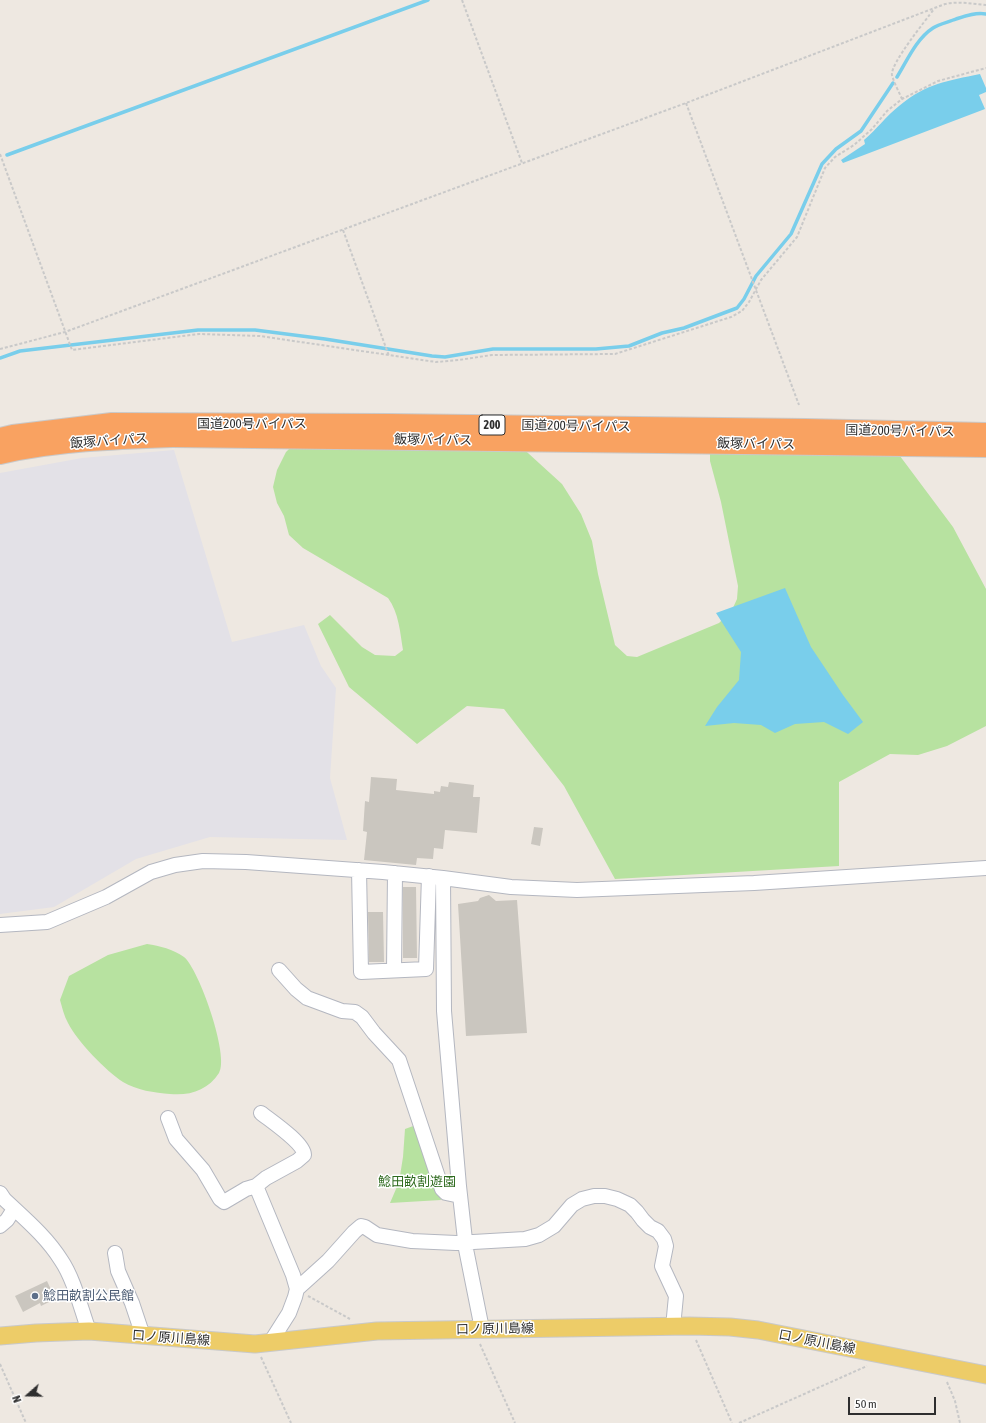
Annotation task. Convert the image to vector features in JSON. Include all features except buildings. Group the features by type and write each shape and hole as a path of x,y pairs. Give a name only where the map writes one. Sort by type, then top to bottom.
{"highway":[{"name":"国道200号バイパス","path":"0,438 13,435 112,423 640,427 986,433"},
{"name":"飯塚バイパス","path":"0,454 44,446 111,439 173,437 986,447"}],"main road":[{"name":"口ノ原川島線","path":"0,1336 89,1331 263,1344 370,1332 690,1326 730,1327 758,1330 986,1375"}],"street":[{"path":"0,925 47,922 106,898 151,872 175,865 203,861 246,862 359,870 429,876 511,887 577,890 754,883 986,868"},
{"path":"359,870 361,972 426,969 429,876"},
{"path":"394,970 395,873"},
{"path":"443,878 444,1011 460,1196 465,1242 478,1329"},
{"path":"279,970 296,990 307,998 342,1011 355,1012 362,1017 374,1033 399,1060 442,1189 446,1193 460,1196"},
{"path":"168,1118 176,1139 203,1170 220,1199 224,1202 246,1189 256,1186 266,1178 297,1161 304,1155 304,1151 298,1144 261,1113"},
{"path":"256,1186 293,1275 297,1290"},
{"path":"263,1344 289,1313 297,1290 328,1261 361,1226 377,1235 412,1241 465,1242 525,1239 539,1235 554,1226 572,1205 582,1199 594,1196 617,1198 630,1205 643,1220 664,1239 666,1246 662,1266 676,1296 672,1327"},
{"path":"0,1226 8,1220 4,1200"},
{"path":"4,1200 46,1240 62,1261 75,1291 89,1331"},
{"path":"116,1253 118,1271 132,1303 143,1336"}],"path":[{"path":"462,0 522,163"},
{"path":"0,349 65,332 686,103 935,8 953,2 986,5"},
{"path":"902,99 892,75 893,68 935,8"},
{"path":"0,154 72,350 199,334 260,336 436,362 492,355 615,354 731,317 742,311 749,302 761,280 797,236 825,168 835,157 854,145 868,133 887,111 902,99 938,80 986,68"},
{"path":"686,103 799,405"},
{"path":"343,230 389,356"},
{"path":"297,1290 352,1320 370,1332"},
{"path":"690,1326 732,1423"},
{"path":"478,1329 515,1423"},
{"path":"263,1344 291,1423"},
{"path":"739,1423 877,1362 879,1354"},
{"path":"0,1364 26,1423"},
{"path":"940,1366 956,1401 960,1423"}],"shaded area":[{"path":"174,450 232,642 304,625 321,666 336,688 330,778 347,840 210,837 136,859 54,907 0,914 0,473 82,458"}],"green space":[{"path":"301,437 517,443 562,484 581,514 592,541 598,574 615,645 627,656 637,657 719,623 732,610 737,599 738,586 721,502 710,461 710,441 894,448 953,527 986,589 986,726 947,746 918,755 890,754 839,782 839,866 615,879 564,786 504,709 467,706 417,744 349,687 318,624 330,615 362,647 375,655 395,656 403,650 400,630 395,610 388,598 303,548 289,535 284,516 277,503 273,487 277,470 286,452"},
{"path":"147,944 166,948 184,957 190,965 205,995 217,1032 221,1064 219,1073 215,1079 210,1084 198,1091 185,1094 164,1094 140,1089 123,1082 108,1071 85,1047 72,1030 62,1009 60,1000 69,976 108,955"},
{"name":"鯰田畝割遊園","path":"416,1125 441,1200 390,1203 399,1182 405,1129"}],"water":[{"path":"980,74 986,88 986,92 979,95 985,109 843,163 841,160 865,144 864,140 890,114 909,98 938,84"},
{"path":"785,588 811,647 863,722 848,734 824,722 795,724 775,733 761,725 734,723 705,726 717,707 739,680 741,652 716,613"}],"waterway":[{"path":"7,155 428,0"},
{"path":"897,77 917,44 933,28 967,16 986,14"},
{"path":"0,358 20,351 198,330 255,330 445,357 493,349 596,349 629,346 662,333 684,328 737,308 744,299 756,276 791,234 822,164 836,149 861,131 893,83"}],"place":[{"name":"鯰田畝割公民館","path":"35,1296"}]}
